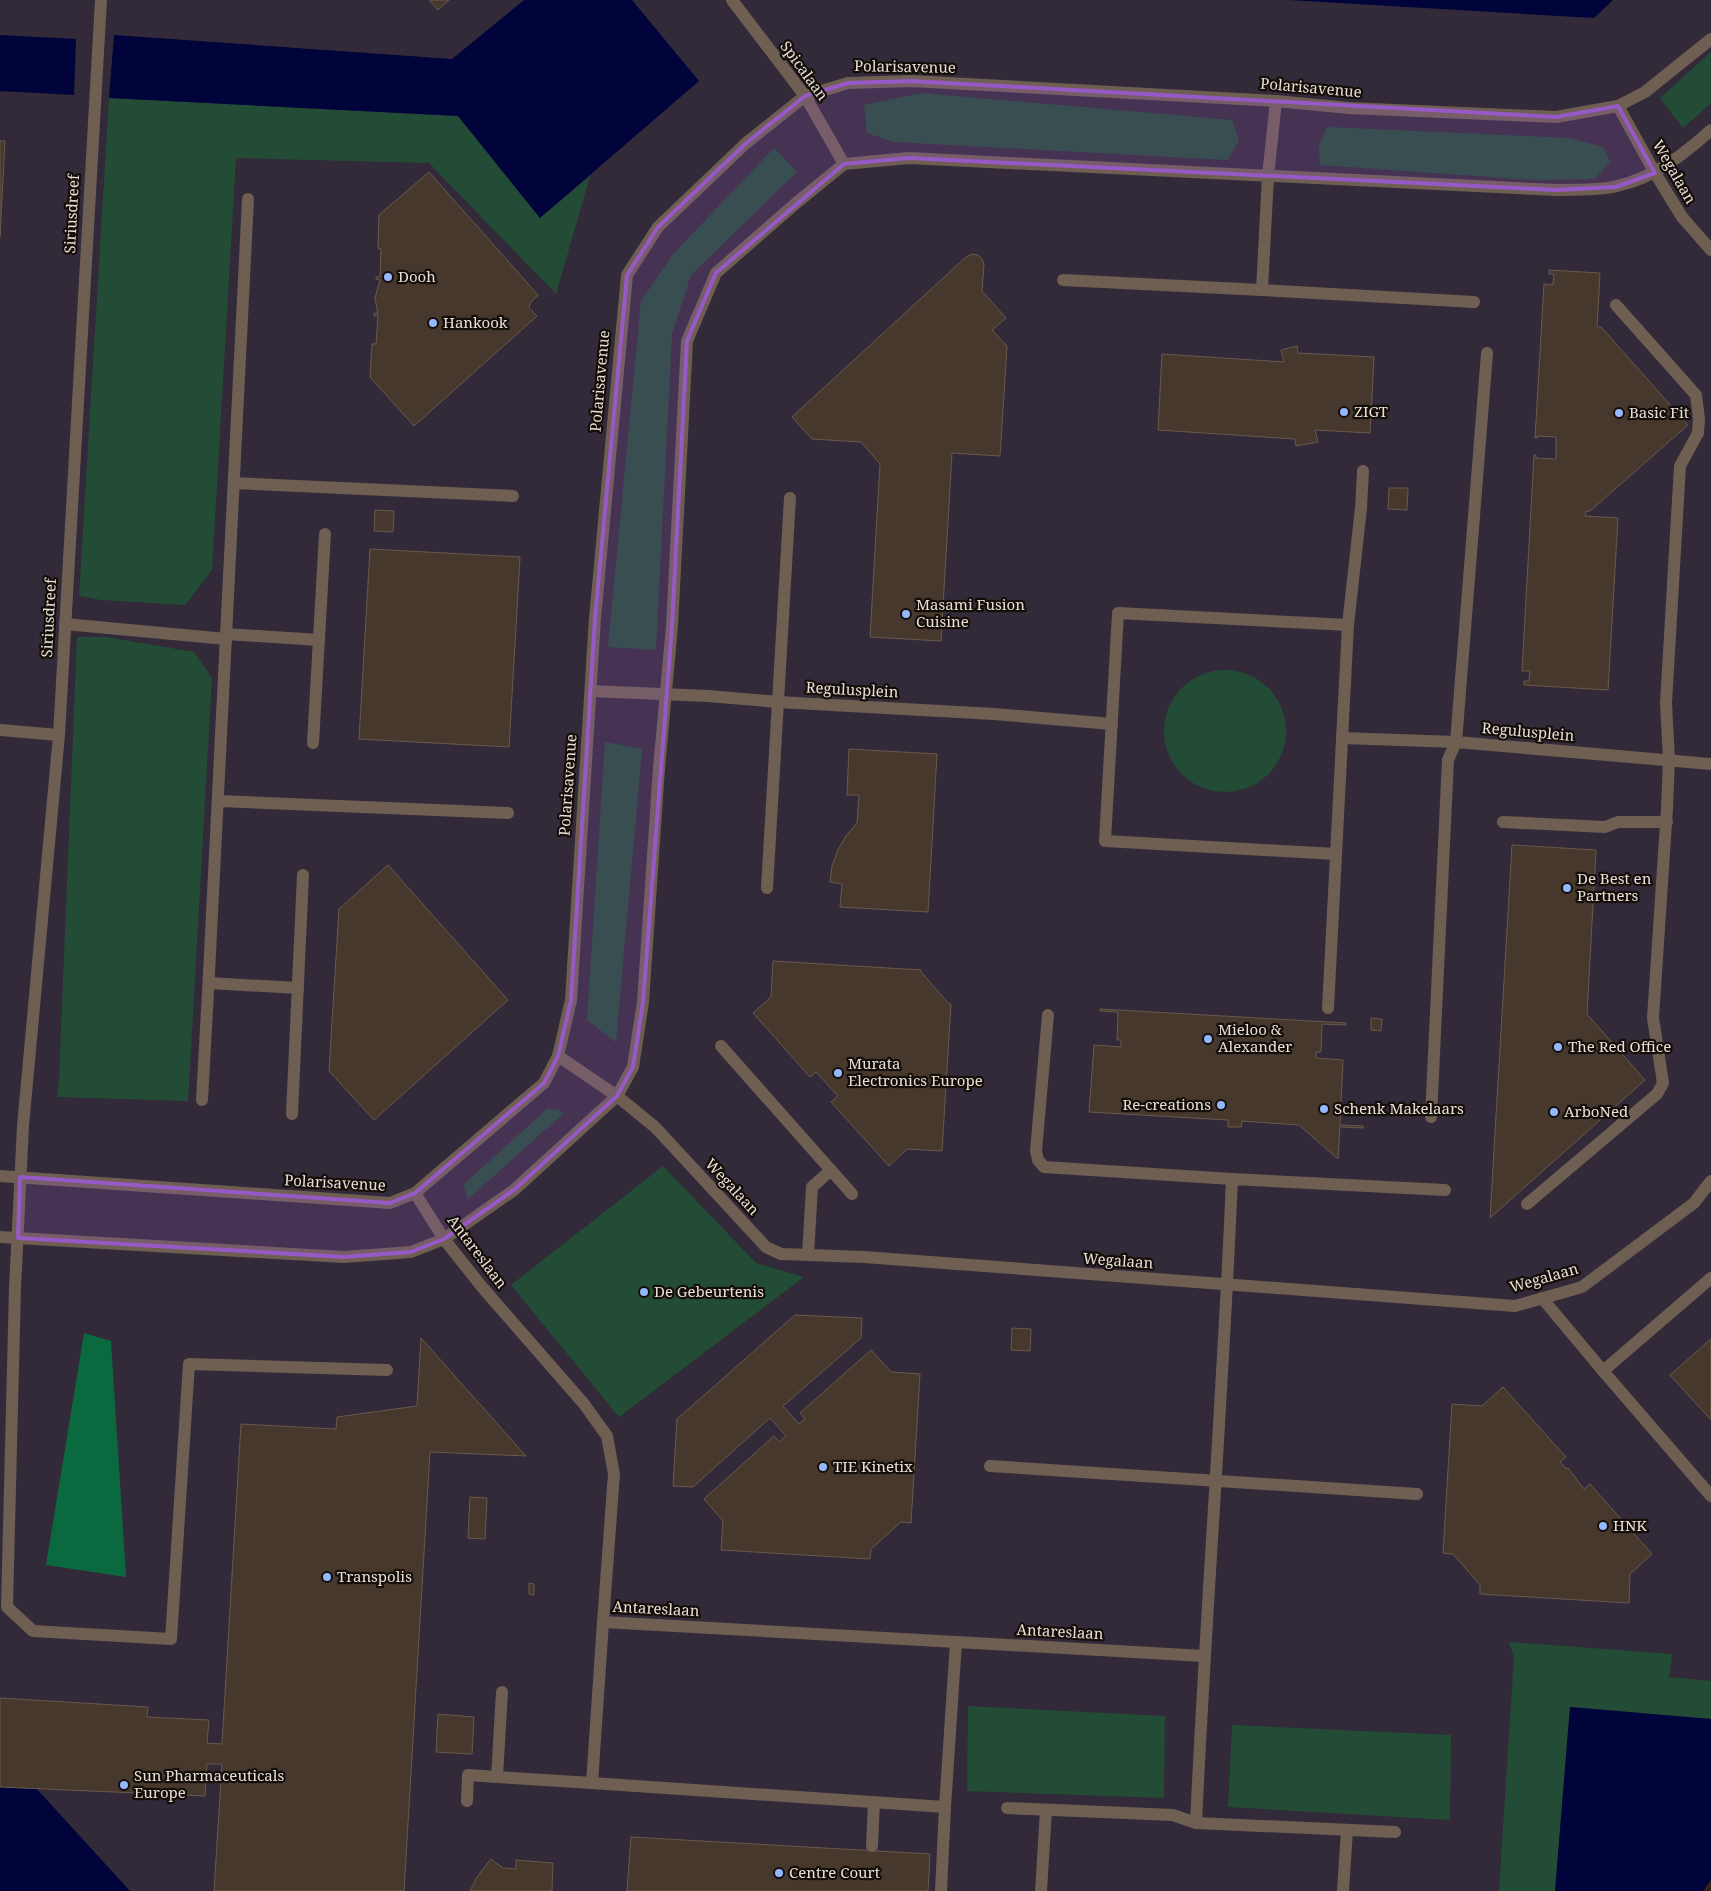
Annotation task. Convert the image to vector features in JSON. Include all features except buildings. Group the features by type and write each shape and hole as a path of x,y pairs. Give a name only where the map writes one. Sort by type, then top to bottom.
{"street":[{"name":"Siriusdreef","path":"101,0 59,736 23,1126 20,1177 7,1608 33,1631 171,1639 189,1364 387,1370"},
{"name":"Spicalaan","path":"732,0 805,96 844,164"},
{"name":"Polarisavenue","path":"0,1176 390,1204 415,1193 544,1084 558,1056 571,1000 596,609 626,275 658,226 745,144 805,96 848,83 911,81 1276,101 1349,108 1556,117 1618,106 1645,92 1711,39"},
{"path":"1262,290 1268,176 1276,101"},
{"name":"Wegalaan","path":"1618,106 1682,217 1711,250"},
{"path":"0,1236 344,1257 411,1252 444,1239 514,1190 617,1096 633,1067 644,1002 664,694 673,608 687,341 716,273 844,164 910,158 1556,190 1616,187 1655,173 1691,148 1711,130"},
{"path":"202,1100 219,800 248,199"},
{"path":"1063,280 1474,302"},
{"path":"1527,1204 1658,1094 1662,1083 1653,1018 1667,822 1669,760 1666,703 1680,466 1698,433 1699,419 1696,395 1616,305"},
{"path":"1431,1117 1448,760 1456,742 1487,352"},
{"path":"1328,1008 1348,625 1361,508 1363,471"},
{"path":"234,483 513,496"},
{"path":"767,888 790,498"},
{"path":"313,744 325,534"},
{"path":"1336,854 1105,841 1118,613 1348,625"},
{"path":"65,624 226,636 319,640"},
{"name":"Regulusplein","path":"591,692 708,696 778,702 994,714 1112,724"},
{"path":"0,730 59,736"},
{"name":"Regulusplein","path":"1342,738 1456,742 1711,764"},
{"path":"219,800 508,813"},
{"path":"1503,822 1605,827 1618,822 1667,822"},
{"path":"292,1114 303,875"},
{"path":"209,982 298,988"},
{"path":"1048,1015 1036,1151 1038,1160 1044,1167 1445,1190"},
{"path":"721,1046 852,1194"},
{"name":"Wegalaan","path":"558,1056 617,1096 655,1127 766,1246 781,1254 864,1257 1228,1286 1515,1306 1582,1287 1694,1203 1711,1182"},
{"path":"808,1255 812,1188 830,1170"},
{"path":"1196,1823 1204,1656 1228,1286 1232,1179"},
{"name":"Antareslaan","path":"415,1193 444,1239 482,1287 584,1404 607,1436 614,1474 603,1622 1204,1656"},
{"path":"1602,1372 1711,1278"},
{"path":"1542,1298 1602,1372 1711,1496"},
{"path":"990,1466 1417,1494"},
{"path":"592,1784 603,1622"},
{"path":"941,1891 956,1642"},
{"path":"497,1777 502,1692"},
{"path":"467,1800 468,1775 945,1807"},
{"path":"872,1846 874,1802"},
{"path":"1007,1808 1173,1815 1196,1823 1395,1832"},
{"path":"1041,1891 1046,1810"},
{"path":"1343,1891 1347,1830"}],"highlighted area":[{"path":"911,81 1556,117 1618,106 1655,173 1616,187 1556,190 909,158 844,164 716,273 687,341 672,626 643,1002 633,1067 617,1096 514,1190 444,1239 411,1252 344,1257 18,1238 20,1177 390,1203 415,1193 544,1083 558,1056 571,1000 595,618 627,275 658,227 745,144 805,96 848,83"}],"shaded area":[{"path":"0,0 1711,0 1711,1838 1674,1891 0,1891"},
{"path":"524,0 632,0 699,81 540,218 458,116 109,98 114,35 452,59"},
{"path":"1288,0 1613,0 1594,18"},
{"path":"0,35 76,39 74,95 0,91"},
{"path":"1570,1707 1711,1719 1711,1880 1703,1891 1555,1891"},
{"path":"0,1785 35,1787 130,1891 0,1891"}],"green space":[{"path":"1711,52 1711,103 1683,128 1660,98"},
{"path":"921,93 1232,120 1239,141 1227,160 894,142 867,133 864,105"},
{"path":"109,98 458,116 540,218 590,176 556,294 429,163 236,158 212,570 185,605 101,600 79,596"},
{"path":"1327,127 1569,138 1603,147 1610,163 1594,179 1534,180 1320,165 1319,145"},
{"path":"774,148 797,172 691,275 672,334 656,650 608,647 641,301 674,253"},
{"path":"77,637 106,637 194,652 212,678 188,1101 57,1097"},
{"path":"1225,670 1248,675 1268,688 1281,708 1286,731 1281,754 1268,774 1248,787 1225,792 1202,787 1182,774 1169,754 1164,731 1169,708 1182,688 1202,675"},
{"path":"605,742 642,749 616,1042 587,1020"},
{"path":"547,1109 559,1110 564,1113 468,1199 463,1185"},
{"path":"663,1166 756,1263 804,1277 619,1417 511,1285"},
{"path":"84,1333 111,1341 126,1577 46,1565"},
{"path":"1509,1642 1672,1654 1669,1677 1711,1681 1711,1719 1570,1707 1555,1891 1499,1891 1514,1657"},
{"path":"968,1706 1165,1716 1164,1798 967,1791"},
{"path":"1232,1725 1451,1735 1450,1820 1228,1807"}],"place":[{"name":"Dooh","path":"388,277"},
{"name":"Hankook","path":"433,323"},
{"name":"ZIGT","path":"1344,412"},
{"name":"Basic Fit","path":"1619,413"},
{"name":"Masami Fusion Cuisine","path":"906,614"},
{"name":"De Best en Partners","path":"1567,888"},
{"name":"Mieloo & Alexander","path":"1208,1039"},
{"name":"The Red Office","path":"1558,1047"},
{"name":"Murata Electronics Europe","path":"838,1073"},
{"name":"Re-creations","path":"1221,1105"},
{"name":"Schenk Makelaars","path":"1324,1109"},
{"name":"ArboNed","path":"1554,1112"},
{"name":"De Gebeurtenis","path":"644,1292"},
{"name":"TIE Kinetix","path":"823,1467"},
{"name":"HNK","path":"1603,1526"},
{"name":"Transpolis","path":"327,1577"},
{"name":"Sun Pharmaceuticals Europe","path":"124,1785"},
{"name":"Centre Court","path":"779,1873"}]}
